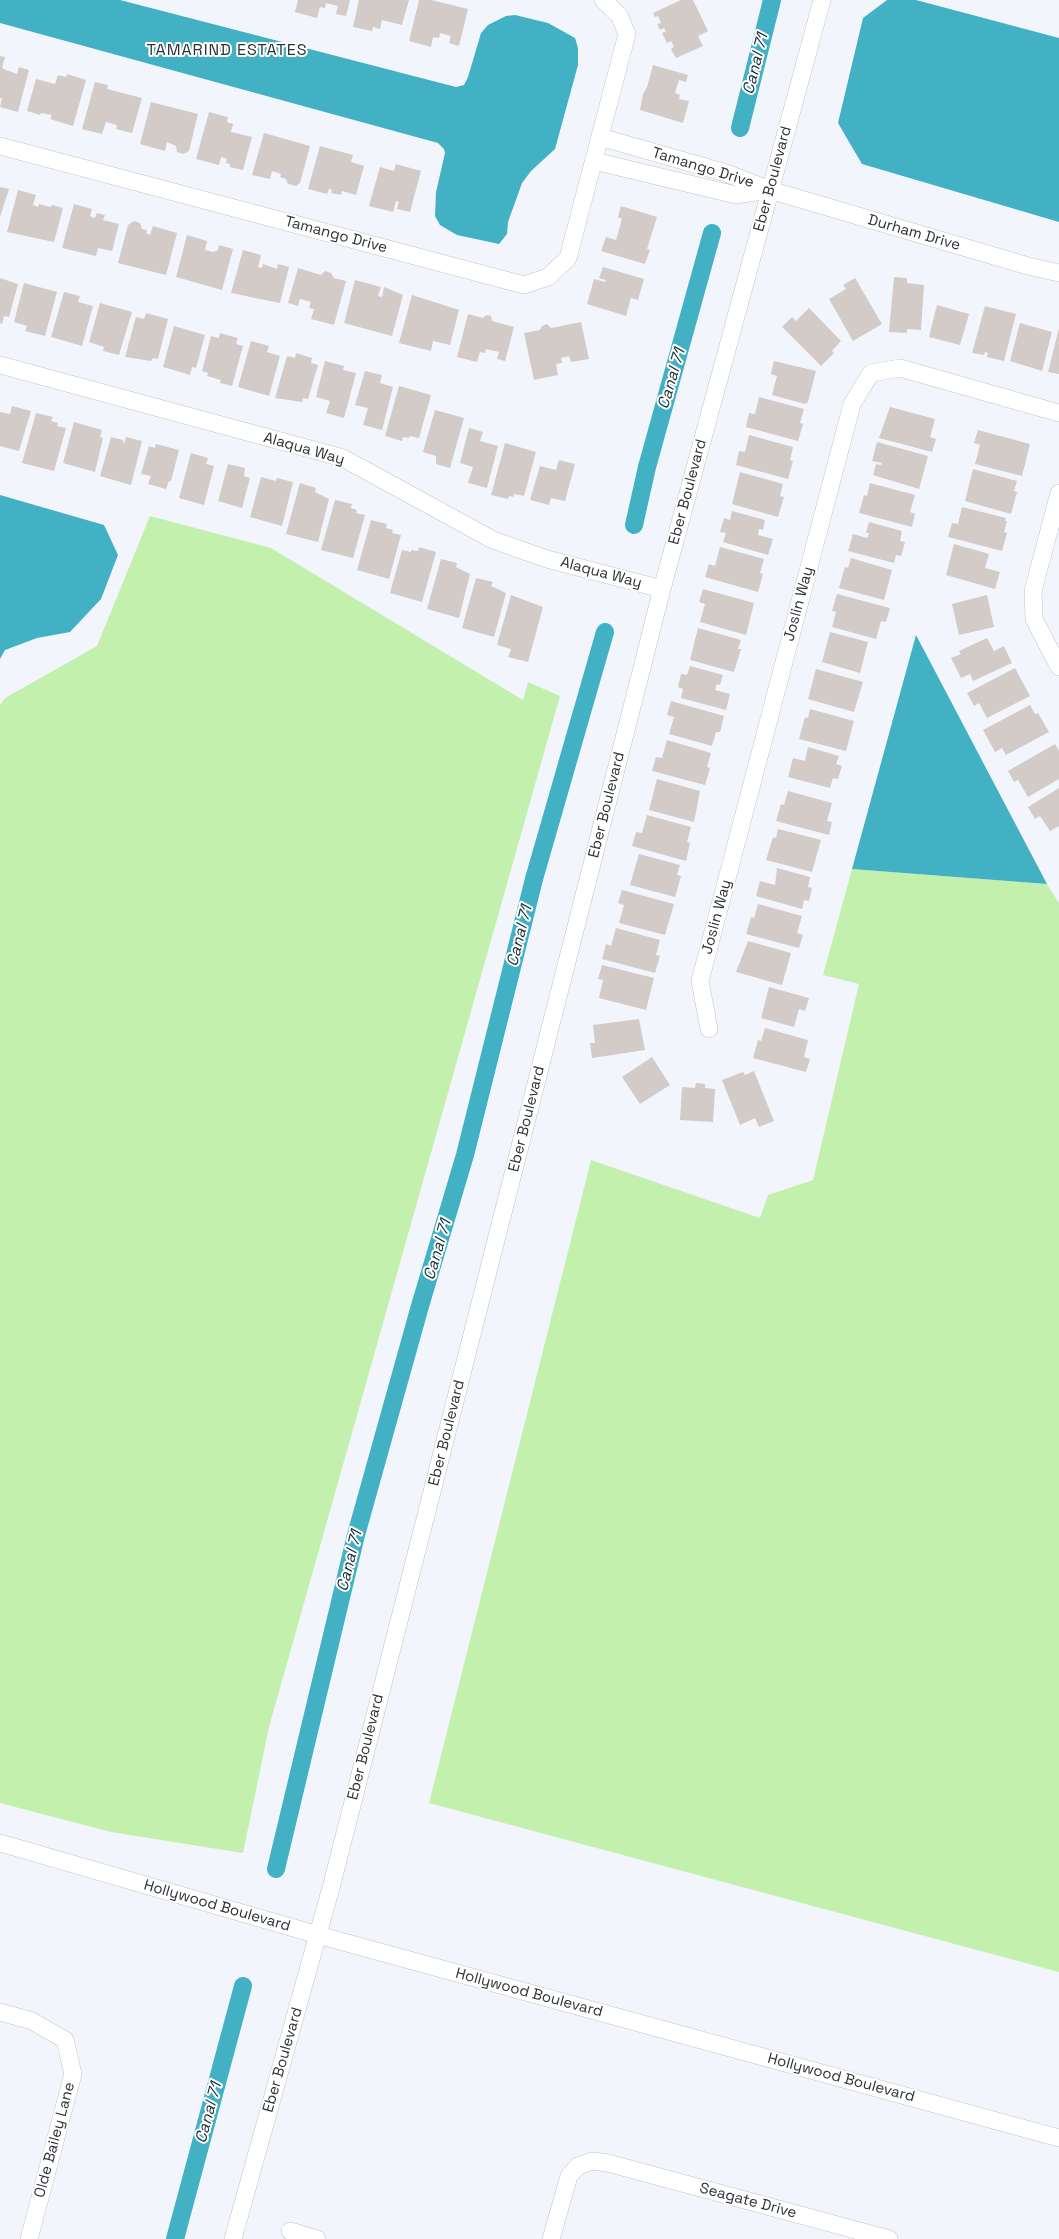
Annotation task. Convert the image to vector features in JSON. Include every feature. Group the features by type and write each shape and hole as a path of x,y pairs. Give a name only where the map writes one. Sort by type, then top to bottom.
{"street":[{"name":"Tamango Drive","path":"0,146 524,285 548,277 568,258 627,34 619,14 603,0"},
{"name":"Eber Boulevard","path":"233,2239 318,1935 662,589 822,0"},
{"name":"Tamango Drive","path":"600,137 726,172 770,190"},
{"path":"638,172 641,149"},
{"name":"Tamango Drive","path":"594,161 736,195 770,190"},
{"name":"Durham Drive","path":"770,190 1028,266 1059,273"},
{"name":"Alaqua Way","path":"0,365 343,458 493,540 547,559 662,589"},
{"name":"Joslin Way","path":"709,1028 700,981 852,404 871,373 900,368 1059,413"},
{"path":"1059,493 1033,590 1034,619 1059,667"},
{"name":"Hollywood Boulevard","path":"0,1843 318,1935 1059,2138"},
{"name":"Olde Bailey Lane","path":"0,2012 32,2021 65,2040 73,2074 29,2239"},
{"name":"Seagate Drive","path":"551,2239 569,2176 578,2166 592,2161 608,2163 889,2239"},
{"path":"290,2231 318,2239"}],"green space":[{"path":"150,516 271,548 523,700 528,682 560,696 269,1727 243,1853 111,1832 0,1803 0,705 5,698 97,646"},
{"path":"852,869 1047,884 1059,903 1059,1972 429,1803 591,1160 760,1218 768,1195 813,1180 859,984 823,975"}],"water":[{"path":"0,0 120,0 456,87 464,85 468,77 481,33 488,25 506,16 515,15 548,23 575,38 578,48 578,65 555,149 531,171 522,183 508,222 507,234 499,244 457,235 440,225 435,216 436,192 445,153 444,149 438,143 0,23"},
{"path":"887,0 916,0 1059,38 1059,222 862,164 838,123 863,18"},
{"path":"0,495 104,525 118,555 101,599 70,632 37,638 5,650 0,659"},
{"path":"916,635 1047,884 852,869"}],"building":[{"path":"298,0 350,0 346,16 336,14 338,6 326,3 325,8 320,7 317,18 295,12"},
{"path":"359,0 409,0 402,25 382,20 380,29 373,27 372,31 353,27"},
{"path":"419,0 431,0 468,9 459,46 449,43 451,36 440,33 439,38 433,37 431,47 409,41"},
{"path":"681,0 693,0 708,31 698,36 703,46 676,58 671,49 674,47 671,41 667,43 662,33 666,31 664,28 660,30 657,24 661,23 658,16 655,17 653,13"},
{"path":"0,56 5,57 2,68 6,70 17,74 19,67 29,70 18,112 0,107 2,98 0,98"},
{"path":"653,65 688,75 686,82 679,80 675,93 680,95 679,99 689,101 683,123 640,110 643,94 647,87"},
{"path":"67,74 86,80 73,126 50,119 52,115 41,113 40,115 27,111 36,79 55,84 58,75 66,77"},
{"path":"95,82 108,85 107,89 142,98 132,133 116,129 117,125 106,122 102,134 82,129"},
{"path":"151,102 198,114 189,151 183,154 177,152 176,146 167,142 165,151 140,144"},
{"path":"209,112 228,117 227,122 233,124 231,132 252,137 243,170 230,167 230,164 226,163 227,159 221,157 219,165 196,159"},
{"path":"264,133 310,146 300,183 296,186 288,184 286,179 280,177 281,174 272,171 270,179 252,175"},
{"path":"320,146 353,155 351,162 364,166 356,195 342,191 341,195 331,193 332,190 329,189 327,194 308,189"},
{"path":"396,164 421,171 410,212 397,209 399,202 396,201 393,212 369,206 380,167 394,171"},
{"path":"0,187 9,189 0,217"},
{"path":"18,190 36,195 33,205 38,207 39,204 63,208 54,242 7,232"},
{"path":"74,204 92,209 90,216 95,218 97,213 105,215 103,220 119,224 112,251 98,248 96,256 62,248"},
{"path":"621,206 657,217 647,249 650,250 645,264 601,251 606,237 616,240 622,219 618,217"},
{"path":"134,221 140,223 142,229 147,230 146,233 150,235 153,226 177,233 166,275 118,263 128,225"},
{"path":"187,235 207,241 205,250 213,252 218,250 219,245 233,249 222,290 176,277"},
{"path":"243,250 261,255 258,267 262,268 263,264 277,269 278,264 289,267 280,303 231,293"},
{"path":"603,267 644,279 638,300 631,298 626,316 587,304 594,279 605,282 606,280 599,278"},
{"path":"298,268 321,275 325,271 331,273 334,278 346,281 334,325 311,319 314,309 309,308 311,302 300,299 298,306 288,303"},
{"path":"894,277 907,278 907,283 924,285 921,330 907,329 907,333 889,332"},
{"path":"0,278 18,284 9,317 4,316 2,324 0,323"},
{"path":"855,278 882,324 853,341 829,299 846,289 843,285"},
{"path":"355,280 381,287 378,296 382,297 384,287 403,295 392,336 344,323"},
{"path":"24,283 57,292 45,336 25,331 27,326 14,322"},
{"path":"64,292 80,296 78,302 93,306 82,346 51,337"},
{"path":"412,295 459,310 450,345 433,341 431,351 399,343"},
{"path":"100,303 132,312 119,355 103,351 104,347 89,342"},
{"path":"937,305 969,314 960,345 929,337"},
{"path":"985,306 1016,314 1004,361 987,357 988,353 985,352 984,355 972,353"},
{"path":"809,308 841,341 832,351 834,353 821,366 782,327 792,317 796,321"},
{"path":"146,313 168,319 158,359 153,358 151,361 125,357 136,317 144,319"},
{"path":"468,314 483,318 486,315 491,316 492,321 514,327 505,361 497,359 499,352 486,349 485,353 480,352 477,362 457,357"},
{"path":"581,322 589,359 571,362 569,356 561,358 562,363 556,364 558,375 534,380 524,333 540,330 542,326 547,324 551,328"},
{"path":"1020,323 1052,332 1042,371 1010,361"},
{"path":"174,326 205,335 196,368 192,367 190,375 163,367"},
{"path":"1059,328 1059,374 1048,372"},
{"path":"220,333 238,338 236,344 243,346 232,386 220,383 221,380 207,376 208,373 202,371 211,336 219,338"},
{"path":"251,341 269,346 267,352 280,356 269,396 238,387"},
{"path":"296,353 312,358 311,363 318,365 308,399 303,398 302,402 275,398 287,356 295,358"},
{"path":"325,361 344,366 343,370 356,373 344,418 326,413 330,401 316,397"},
{"path":"774,361 816,371 808,402 805,404 772,395 777,376 771,374"},
{"path":"365,371 382,375 380,383 393,387 382,430 363,425 368,408 355,405"},
{"path":"399,386 431,395 419,438 410,436 409,438 403,437 402,441 385,436"},
{"path":"759,397 804,409 800,423 803,424 798,441 746,427 749,413 755,414"},
{"path":"12,406 31,411 19,451 0,446 0,412 10,414"},
{"path":"890,407 935,419 930,437 936,439 932,452 879,438"},
{"path":"435,410 464,418 450,468 436,464 436,456 423,452"},
{"path":"36,413 53,417 51,421 58,423 57,426 66,428 54,471 22,463"},
{"path":"74,422 102,430 100,437 103,438 95,472 63,463"},
{"path":"469,428 483,432 480,441 498,446 487,488 468,483 473,467 460,463"},
{"path":"978,430 1030,444 1022,476 975,464 980,445 974,443"},
{"path":"749,435 793,447 790,460 793,461 788,479 736,465 739,451 745,452"},
{"path":"111,437 123,440 124,445 126,437 142,441 131,485 100,476"},
{"path":"877,442 928,456 919,489 873,475 876,464 881,465 882,463 872,461"},
{"path":"505,443 536,452 524,496 514,494 513,497 509,496 508,499 491,495"},
{"path":"156,444 179,450 171,481 169,481 166,489 148,484 151,476 141,474 149,446 155,448"},
{"path":"191,453 208,458 206,464 214,466 204,505 179,498"},
{"path":"559,460 575,464 565,501 551,498 549,505 530,500 540,466 556,470"},
{"path":"228,464 245,468 244,476 250,478 242,508 218,501"},
{"path":"973,469 1017,481 1014,491 1017,492 1011,514 965,501"},
{"path":"740,472 783,484 780,496 784,497 778,517 732,504"},
{"path":"261,477 276,481 277,478 293,482 282,526 250,517"},
{"path":"300,483 316,488 315,492 329,499 318,542 286,534"},
{"path":"870,483 915,495 910,512 915,514 912,527 859,513 864,495 867,496"},
{"path":"335,500 352,504 351,508 357,510 356,513 365,515 353,558 321,550"},
{"path":"962,507 1006,518 1005,521 1007,521 1004,532 1007,533 1002,551 948,537 952,523 958,524"},
{"path":"732,511 765,520 763,530 759,529 758,535 773,539 768,555 723,542 726,533 720,532 724,518 730,520"},
{"path":"371,520 387,524 386,528 393,530 392,533 401,535 389,579 357,570"},
{"path":"869,522 902,531 900,541 905,542 901,556 896,555 894,563 848,551 853,534 867,538 869,533 866,533"},
{"path":"954,544 989,554 985,568 1000,572 995,589 946,575"},
{"path":"419,547 436,552 422,602 390,593 402,550 411,552 411,550 418,551"},
{"path":"720,547 764,559 760,573 763,574 758,592 705,577 709,564 715,566"},
{"path":"851,558 892,570 884,600 839,588 845,567 848,568"},
{"path":"441,559 457,563 456,567 470,574 459,618 427,609"},
{"path":"476,578 493,582 491,586 506,593 494,637 462,628"},
{"path":"703,589 754,603 746,635 700,622 705,604 699,602"},
{"path":"837,594 890,608 886,622 881,621 876,639 832,627 836,612 832,611"},
{"path":"511,595 543,607 528,662 508,657 511,649 497,645"},
{"path":"987,595 994,627 959,635 952,604"},
{"path":"698,628 741,640 738,649 741,649 734,672 690,660"},
{"path":"830,632 868,642 860,673 822,662"},
{"path":"987,638 994,651 1004,646 1012,663 973,681 970,674 961,678 951,658 961,654 959,651"},
{"path":"690,666 723,675 720,685 717,684 715,690 730,694 726,710 681,698 683,689 678,687 681,674 687,675"},
{"path":"1015,668 1030,696 987,718 979,703 974,706 967,693"},
{"path":"816,669 863,682 854,712 808,699"},
{"path":"671,701 724,716 720,732 716,732 712,746 669,734 674,717 667,715"},
{"path":"1030,705 1035,714 1038,713 1049,732 1006,755 1002,748 995,752 983,730"},
{"path":"810,709 854,721 846,751 799,739 805,717 808,718"},
{"path":"667,740 711,753 707,767 710,768 705,785 652,771 656,757 662,758"},
{"path":"1055,744 1059,751 1059,779 1028,797 1018,780 1014,782 1008,771"},
{"path":"808,747 839,756 836,764 842,766 838,779 833,778 830,788 788,777 793,758 805,761"},
{"path":"657,779 700,791 694,822 649,810"},
{"path":"1059,788 1059,826 1050,831 1040,816 1035,819 1028,807"},
{"path":"788,791 832,803 827,821 832,822 829,835 776,821 781,804 784,805"},
{"path":"647,815 691,827 687,842 690,843 686,861 632,846 636,832 642,833"},
{"path":"778,829 821,840 812,872 766,860 773,837 776,838"},
{"path":"639,854 680,865 677,875 681,876 675,897 630,885"},
{"path":"777,868 810,877 808,887 812,888 809,901 804,900 802,909 756,896 760,881 775,885"},
{"path":"622,890 674,904 665,935 619,923 624,905 618,903"},
{"path":"758,904 802,916 797,933 803,935 799,948 746,934 751,917 754,918"},
{"path":"616,928 660,940 656,955 660,956 655,973 602,959 606,944 611,946"},
{"path":"748,941 791,953 782,985 736,972"},
{"path":"602,965 654,978 646,1010 599,998 603,980 598,979"},
{"path":"769,987 809,998 805,1011 799,1009 794,1027 761,1018"},
{"path":"639,1019 645,1050 592,1058 590,1043 595,1043 593,1025"},
{"path":"765,1028 808,1040 804,1057 810,1059 806,1072 753,1058 758,1040 761,1041"},
{"path":"652,1057 670,1085 640,1104 622,1077"},
{"path":"754,1071 774,1121 759,1127 755,1118 740,1125 722,1080 743,1072 745,1075"},
{"path":"696,1083 705,1084 705,1088 715,1089 713,1122 680,1120 682,1087 695,1088"}],"waterway":[{"name":"Canal 71","path":"740,128 772,0"},
{"name":"Canal 71","path":"634,525 647,467 712,233"},
{"name":"Canal 71","path":"276,1869 356,1535 420,1306 465,1155 534,879 605,632"},
{"name":"Canal 71","path":"175,2239 243,1986"}],"district":[{"name":"TAMARIND ESTATES","path":"227,51"}]}
